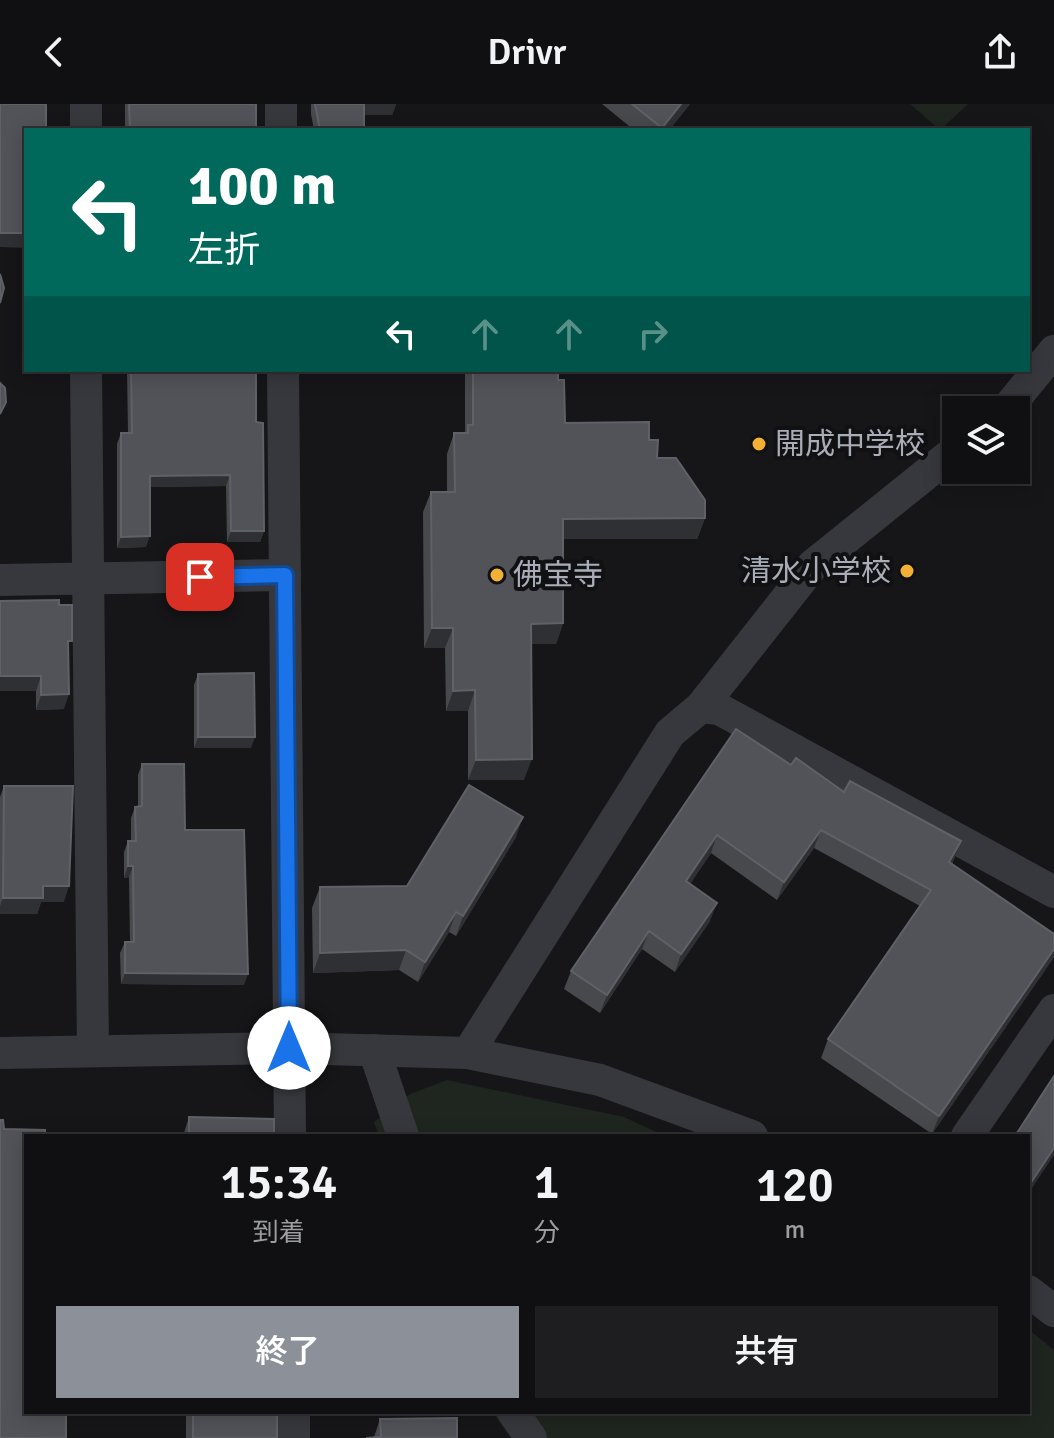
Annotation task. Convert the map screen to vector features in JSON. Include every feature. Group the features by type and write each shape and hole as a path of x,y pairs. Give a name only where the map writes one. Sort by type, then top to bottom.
{"street":[{"path":"86,104 86,128"},
{"path":"281,104 281,128"},
{"path":"1017,396 1054,351"},
{"path":"86,372 93,1051"},
{"path":"283,372 290,1134"},
{"path":"468,1053 670,733 701,707 813,565 942,461"},
{"path":"0,580 285,575"},
{"path":"701,707 719,709 1054,892"},
{"path":"968,1134 1054,1010"},
{"path":"0,1053 289,1048 468,1053 600,1080 747,1134"},
{"path":"374,1050 402,1134"},
{"path":"1030,1293 1054,1311"},
{"path":"294,1414 294,1438"},
{"path":"514,1414 531,1438"}],"shaded area":[{"path":"910,104 968,104 942,128 938,128"},
{"path":"447,1080 624,1117 661,1134 378,1134 374,1122 410,1094"},
{"path":"1030,1331 1054,1350 1054,1438 511,1438 493,1414 1030,1414"}],"building":[{"path":"0,104 46,104 46,128 24,128 24,233 0,233"},
{"path":"129,104 256,104 256,128 130,128"},
{"path":"315,104 364,104 364,128 320,128"},
{"path":"632,104 681,104 662,128"},
{"path":"0,274 4,288 0,303"},
{"path":"131,372 256,372 256,422 263,423 264,531 231,531 230,475 150,476 150,536 121,537 121,433 132,433"},
{"path":"473,372 558,372 558,380 564,380 565,423 649,422 649,440 658,440 657,458 676,458 705,500 705,518 563,519 563,623 531,624 532,759 476,760 475,690 453,691 453,628 432,628 431,492 455,492 454,433 468,433 468,425 473,425"},
{"path":"0,383 5,388 6,402 0,414"},
{"path":"59,600 59,605 72,605 72,641 68,641 69,694 41,695 41,676 0,676 0,601"},
{"path":"254,673 255,737 198,737 198,674"},
{"path":"736,729 791,765 796,758 844,792 850,781 961,841 949,862 1054,934 1054,949 939,1116 828,1039 931,890 821,830 784,882 717,835 686,881 717,903 681,954 649,931 607,995 571,971"},
{"path":"142,764 184,764 185,830 244,830 248,974 125,973 125,942 134,942 133,866 128,866 128,841 136,841 135,807 142,806"},
{"path":"469,785 523,817 463,916 456,912 425,962 406,950 320,953 320,887 407,886"},
{"path":"4,786 73,786 69,886 43,886 43,898 3,898"},
{"path":"1054,1076 1054,1148 1030,1184 1030,1134 1016,1134"},
{"path":"189,1117 274,1119 274,1134 189,1134"},
{"path":"0,1120 3,1120 4,1129 45,1130 45,1134 24,1134 24,1414 66,1414 66,1438 0,1438"},
{"path":"193,1414 277,1414 277,1438 193,1438"},
{"path":"457,1418 457,1438 366,1438 381,1437 380,1419"}],"place":[{"name":"開成中学校","path":"759,444"},
{"name":"清水小学校","path":"907,571"},
{"name":"佛宝寺","path":"497,575"}],"route":[{"path":"200,577 285,575 289,1048"}]}
